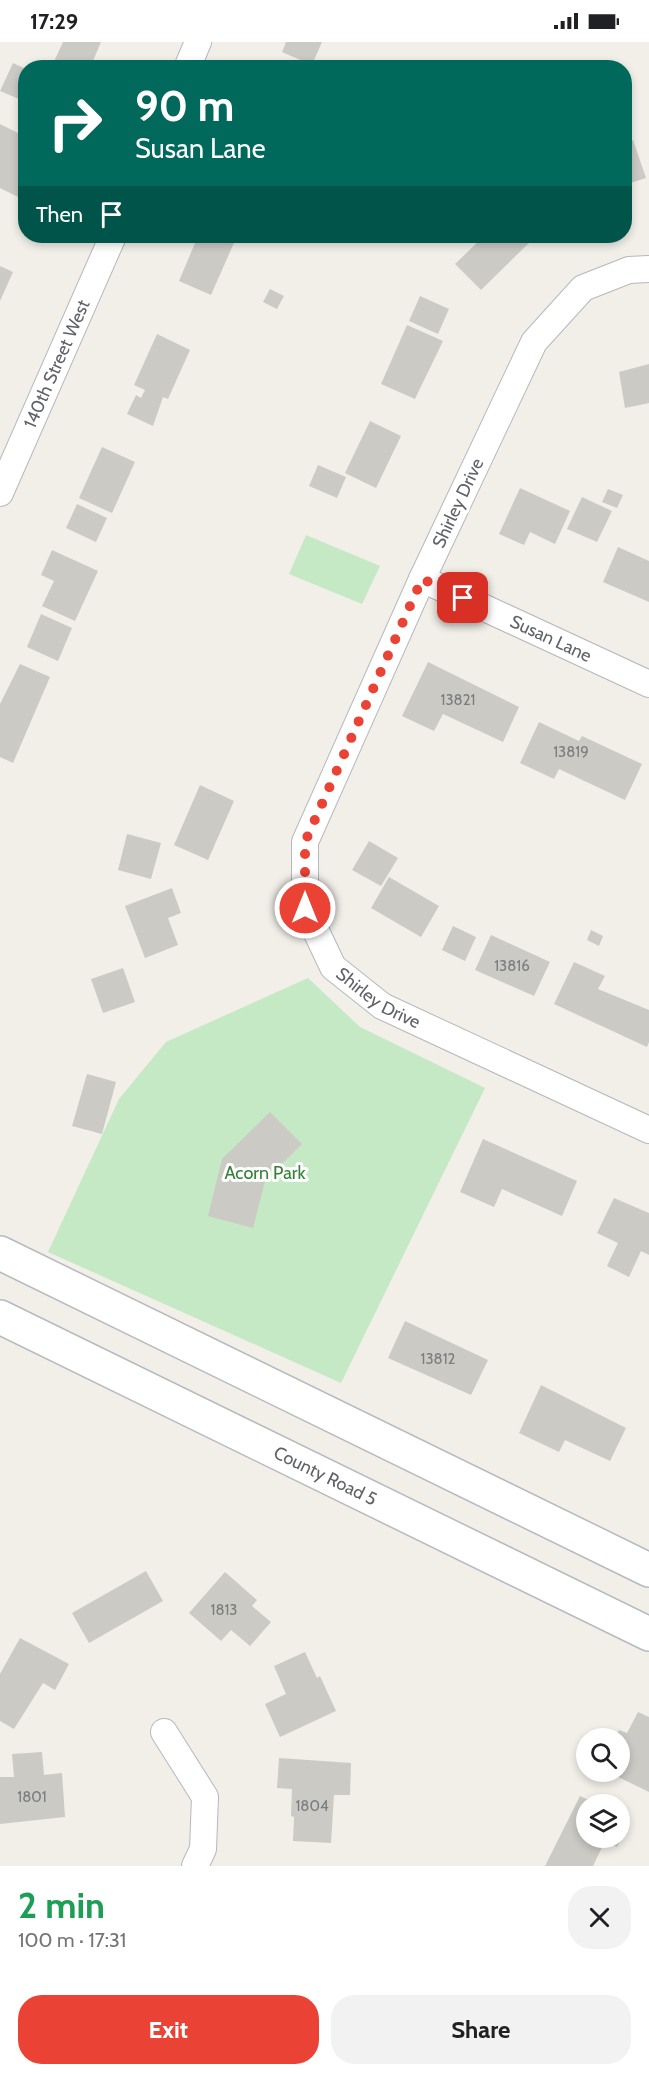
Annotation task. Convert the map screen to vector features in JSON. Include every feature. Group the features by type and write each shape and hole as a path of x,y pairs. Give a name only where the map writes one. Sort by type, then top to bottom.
{"main road":[{"path":"0,1252 649,1570"},
{"name":"County Road 5","path":"0,1317 649,1634"}],"street":[{"path":"190,60 198,42"},
{"name":"140th Street West","path":"0,493 110,243"},
{"name":"Shirley Drive","path":"649,269 629,270 583,288 534,342 422,579 305,842 305,908 333,967 382,1006 649,1130"},
{"name":"Susan Lane","path":"422,579 649,684"},
{"path":"164,1732 205,1797 203,1849 195,1866"}],"green space":[{"path":"306,535 380,566 362,604 289,574"},
{"name":"Acorn Park","path":"308,978 360,1027 485,1088 341,1383 48,1252 119,1099 166,1042"}],"building":[{"path":"63,42 101,42 93,60 55,60"},
{"path":"286,42 322,42 314,60 300,60 282,52"},
{"path":"13,63 18,65 18,99 0,91"},
{"path":"0,124 18,133 18,197 0,188"},
{"path":"632,140 646,178 632,182"},
{"path":"195,243 234,243 211,295 179,281"},
{"path":"477,243 529,243 481,290 455,264"},
{"path":"0,266 13,272 0,301"},
{"path":"270,289 284,296 277,309 263,302"},
{"path":"420,296 449,309 438,334 409,321"},
{"path":"407,325 443,341 415,399 381,384"},
{"path":"157,334 190,350 168,399 163,397 153,426 127,414 136,395 141,398 145,390 134,385"},
{"path":"649,364 649,403 625,408 619,372"},
{"path":"370,421 401,436 376,488 345,473"},
{"path":"102,447 135,462 112,513 79,498"},
{"path":"318,465 346,477 337,498 309,486"},
{"path":"520,488 570,511 555,544 530,532 524,545 499,534"},
{"path":"608,489 623,495 617,508 602,502"},
{"path":"582,497 612,511 597,542 567,529"},
{"path":"77,504 107,518 96,542 66,528"},
{"path":"618,547 649,561 649,602 603,582"},
{"path":"52,550 98,571 75,621 42,606 54,581 41,575"},
{"path":"41,614 72,628 58,661 27,647"},
{"path":"428,662 519,707 503,742 443,714 434,731 402,716"},
{"path":"20,664 50,677 13,763 0,757 0,704"},
{"path":"539,722 579,741 582,736 642,764 625,800 559,769 554,779 520,763"},
{"path":"200,785 234,801 208,860 174,845"},
{"path":"127,834 161,843 151,879 118,870"},
{"path":"369,841 398,858 381,886 352,870"},
{"path":"389,877 439,906 421,937 371,908"},
{"path":"172,888 181,913 168,918 178,945 145,958 125,906"},
{"path":"453,926 476,937 465,961 442,950"},
{"path":"591,930 603,936 599,946 587,940"},
{"path":"491,935 550,962 534,996 475,970"},
{"path":"574,962 605,976 598,989 649,1010 647,1047 554,1004"},
{"path":"123,968 135,1002 103,1013 91,979"},
{"path":"87,1074 116,1082 102,1134 72,1126"},
{"path":"270,1112 302,1144 265,1181 253,1228 208,1216 222,1159"},
{"path":"483,1139 577,1181 562,1216 502,1189 494,1207 460,1192"},
{"path":"614,1198 649,1213 649,1255 641,1251 629,1277 607,1266 618,1243 597,1233"},
{"path":"405,1321 488,1360 471,1395 388,1358"},
{"path":"541,1385 626,1428 610,1461 565,1440 559,1452 519,1433"},
{"path":"146,1571 163,1601 89,1643 72,1613"},
{"path":"225,1572 257,1600 252,1606 271,1622 250,1646 231,1630 221,1641 189,1613"},
{"path":"20,1638 69,1664 55,1690 43,1683 14,1729 0,1721 0,1674"},
{"path":"305,1652 317,1678 320,1676 336,1711 280,1737 265,1704 286,1694 274,1666"},
{"path":"638,1712 649,1717 649,1792 628,1782 630,1728"},
{"path":"42,1752 44,1775 62,1773 65,1817 0,1824 0,1777 14,1777 12,1754"},
{"path":"279,1758 351,1763 350,1795 334,1795 331,1843 293,1841 292,1789 277,1788"},
{"path":"576,1804 576,1848 602,1848 593,1866 545,1866"}],"route":[{"path":"305,908 305,842 422,579 463,598"}]}
